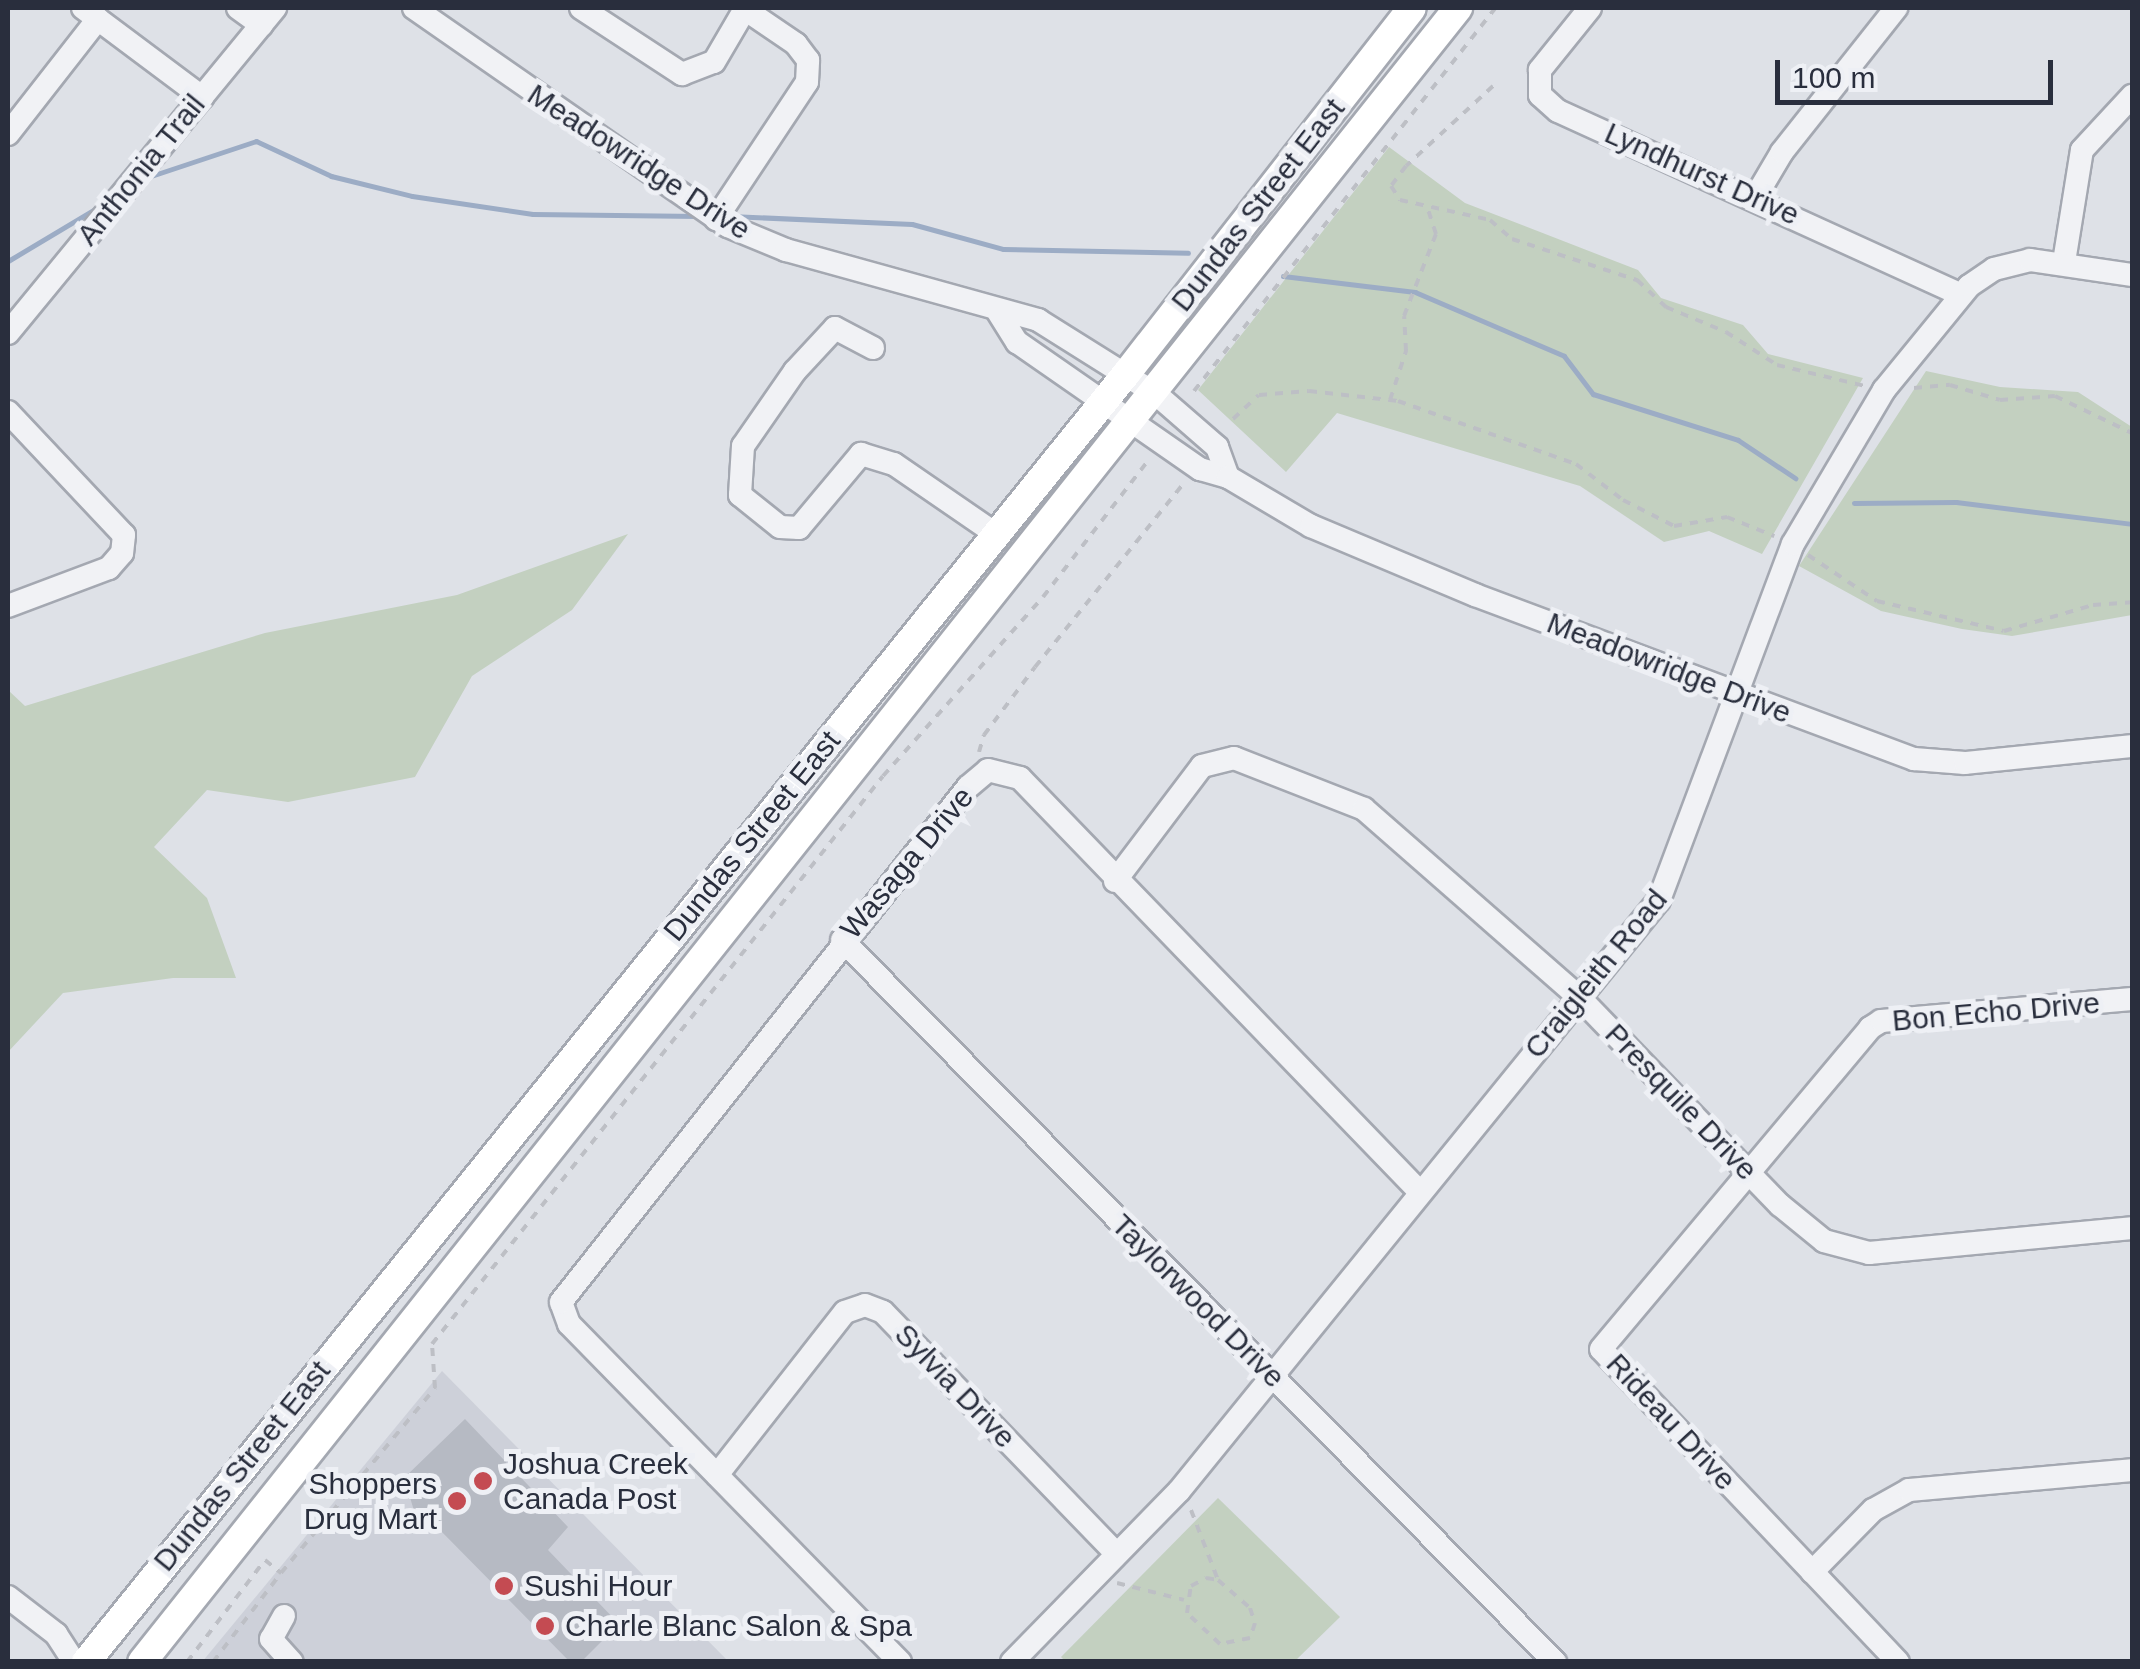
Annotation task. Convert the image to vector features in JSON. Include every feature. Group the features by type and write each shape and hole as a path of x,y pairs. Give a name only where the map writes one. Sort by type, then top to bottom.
{"main road":[{"name":"Dundas Street East","path":"86,1662 1126,374 1412,8"},
{"name":"Dundas Street East","path":"142,1662 1134,422 1458,8"}],"street":[{"path":"238,8 268,16"},
{"name":"Meadowridge Drive","path":"414,8 716,219 786,250 905,278 998,312 1038,320 1156,394 1218,447 1228,476"},
{"path":"582,8 682,74 714,62 744,8 796,44 808,60 807,82 716,219"},
{"name":"Lyndhurst Drive","path":"1590,8 1540,70 1540,95 1558,111 1756,196 1961,295"},
{"path":"1756,196 1782,152 1896,8"},
{"path":"8,134 90,13 202,97"},
{"name":"Anthonia Trail","path":"8,333 268,16"},
{"path":"2064,262 2082,150 2132,96"},
{"name":"Craigleith Road","path":"1012,1662 1179,1491 1672,878 1792,544 1884,390 1961,295 1994,269 2030,260 2064,262 2132,276"},
{"name":"Meadowridge Drive","path":"998,312 1016,342 1200,470 1228,476 1362,549 1738,695 1929,762 2132,746"},
{"path":"874,348 835,328 795,371 743,446 740,495 780,527 799,528 861,454 894,464 996,534"},
{"path":"8,412 124,535 122,553 109,568 8,606"},
{"name":"Presquile Drive","path":"1115,882 1202,766 1228,756 1358,805 1579,997 1804,1227 1849,1250 2132,1228"},
{"name":"Wasaga Drive","path":"717,1475 570,1324 564,1294 842,940 988,770 1020,778 1115,882 1418,1190"},
{"name":"Taylorwood Drive","path":"842,940 1554,1662"},
{"name":"Bon Echo Drive","path":"1751,1174 1881,1021 2132,999"},
{"name":"Rideau Drive","path":"1751,1174 1601,1350 1898,1662"},
{"name":"Sylvia Drive","path":"717,1475 846,1312 873,1306 1116,1553"},
{"path":"1812,1572 1873,1510 1910,1490 2132,1470"},
{"path":"717,1475 900,1662"},
{"path":"8,1598 56,1634 74,1662"},
{"path":"284,1616 271,1639 292,1662"}],"path":[{"path":"1194,391 1495,8"},
{"path":"1493,86 1392,186 1400,200 1427,207 1459,208 1490,220 1512,239 1637,280 1666,307 1726,332 1777,366 1884,390 1950,385 2000,400 2054,396 2132,434"},
{"path":"1390,400 1406,351 1407,310 1436,234 1427,207"},
{"path":"1233,419 1259,395 1309,391 1390,400 1576,464 1623,500 1674,526 1728,517 1792,544 1876,602 2004,631 2093,605 2132,602"},
{"path":"212,1662 435,1388 432,1344 882,776 1043,596 1150,458"},
{"path":"988,770 978,751 984,735 1187,478"},
{"path":"1190,1510 1218,1580 1250,1608 1250,1638 1220,1644 1187,1614 1184,1600 1190,1586 1218,1580"},
{"path":"187,1662 265,1560 281,1574"},
{"path":"1117,1583 1184,1600"}],"shaded area":[{"path":"442,1371 728,1661 202,1662"}],"green space":[{"path":"1389,147 1465,203 1638,270 1661,298 1743,325 1768,354 1863,378 1762,554 1709,531 1664,542 1580,486 1337,413 1286,472 1198,390"},
{"path":"1926,371 2000,387 2078,392 2132,427 2132,615 2012,636 1962,629 1881,611 1799,566"},
{"path":"628,534 572,610 472,676 415,777 288,802 207,790 154,847 207,898 236,978 173,978 63,993 8,1052 8,690 25,706 265,633 457,595"},
{"path":"1218,1498 1340,1617 1295,1661 1065,1661 1061,1657"}],"building":[{"path":"465,1419 568,1527 548,1550 619,1624 581,1662 570,1662 438,1528 416,1517 404,1478"}],"waterway":[{"path":"148,177 256,141 331,176 412,196 533,214 699,216"},
{"path":"8,261 100,206"},
{"path":"730,216 912,224 1003,249 1188,253"},
{"path":"1283,276 1415,292 1564,356 1593,394 1738,440 1795,478"},
{"path":"1854,503 1956,502 2132,524"}],"place":[{"name":"Joshua Creek Canada Post","path":"483,1481"},
{"name":"Shoppers Drug Mart","path":"457,1501"},
{"name":"Sushi Hour","path":"504,1586"},
{"name":"Charle Blanc Salon & Spa","path":"545,1626"}]}
